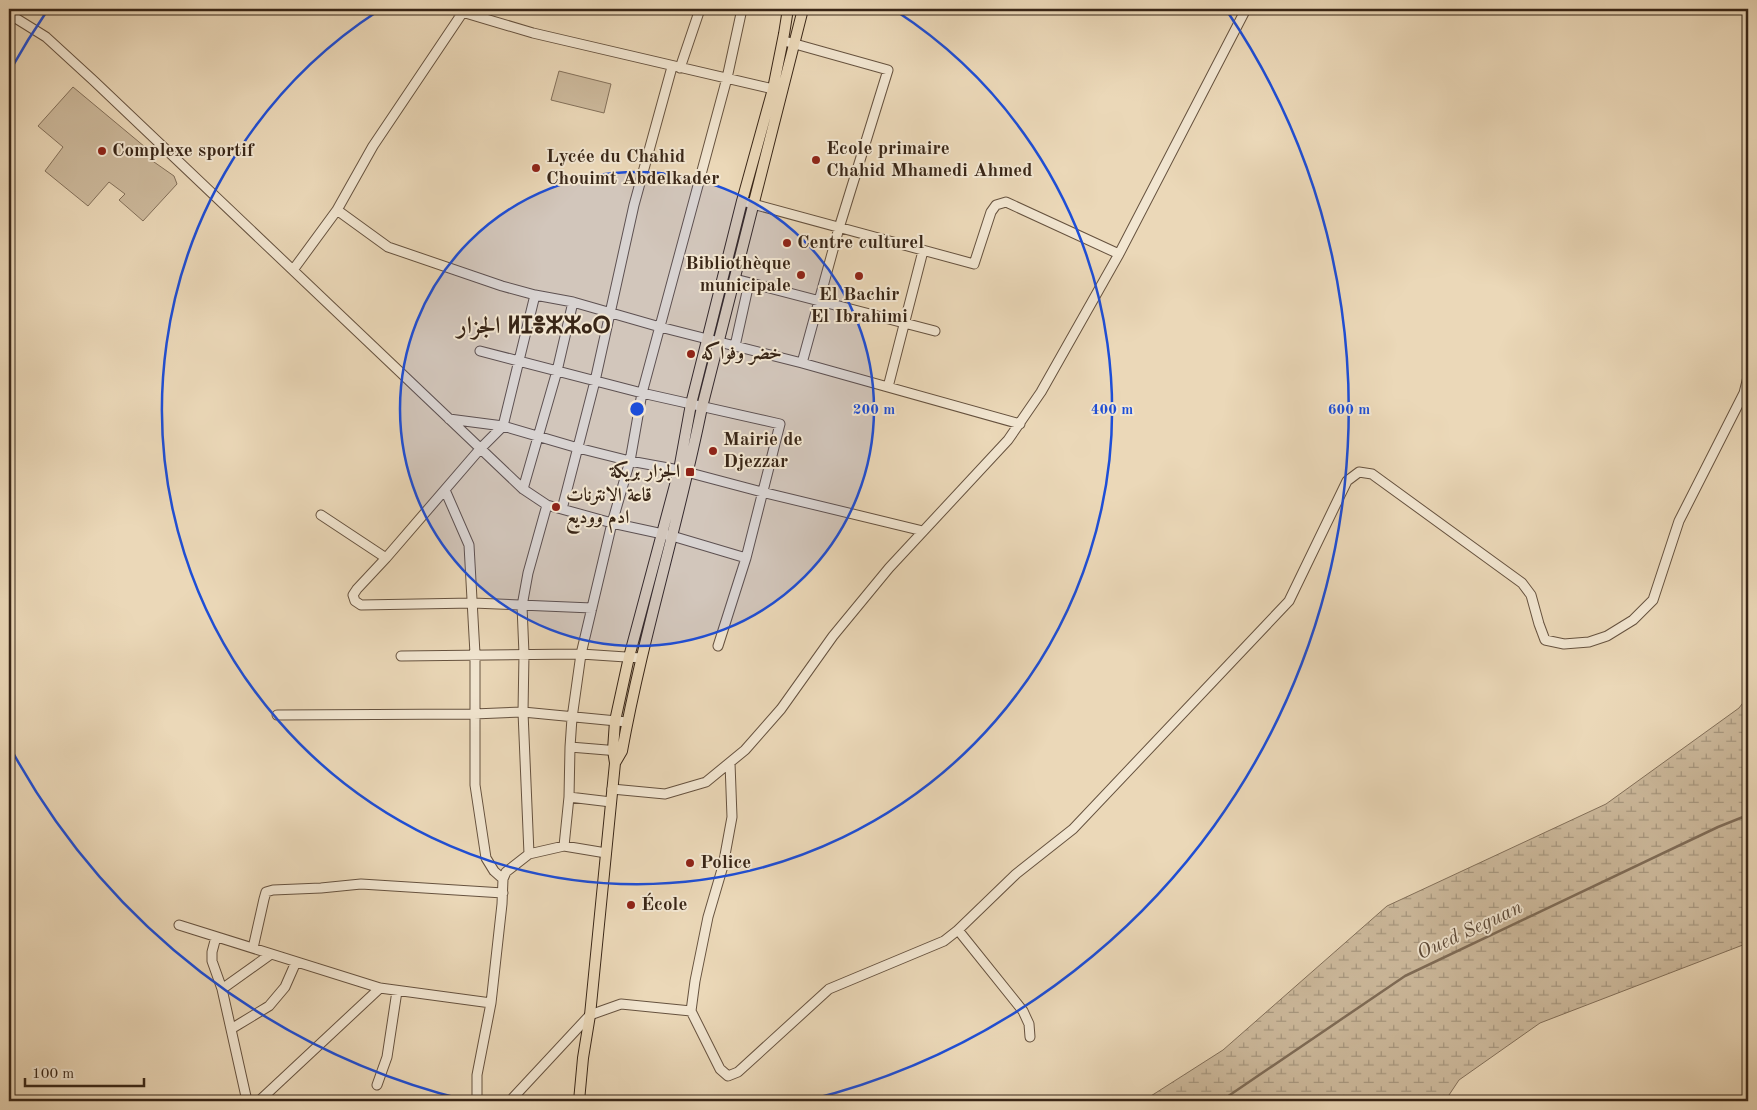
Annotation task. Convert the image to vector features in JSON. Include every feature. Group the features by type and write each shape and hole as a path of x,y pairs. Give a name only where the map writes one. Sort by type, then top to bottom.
{"main road":[{"path":"684,471 691,404 742,201 773,89 788,9"},
{"path":"617,751 615,721 629,657 667,535 702,407 803,9"},
{"path":"579,1101 582,1058 590,1015 615,763 627,722 667,535"}],"street":[{"path":"452,9 464,11 532,33 773,89"},
{"path":"562,509 595,381 634,205 676,67 700,9"},
{"path":"564,846 569,797 572,718 581,654 612,523 630,460 642,393 727,78 742,9"},
{"path":"612,789 665,794 706,782 746,750 781,709 833,636 889,568 1008,440 1041,392 1119,254 1246,9"},
{"path":"293,270 337,210 373,146 464,11"},
{"path":"9,14 46,37 523,490 547,505 612,523 667,535 746,558"},
{"path":"782,41 888,70 840,228 802,363"},
{"path":"742,201 974,264 990,212 996,205 1006,202 1119,254"},
{"path":"337,210 388,247 502,286 535,295 573,302 660,327 802,363 1020,424"},
{"path":"888,387 923,251"},
{"path":"735,279 935,330"},
{"path":"735,346 749,283"},
{"path":"535,295 503,426 480,449 353,595 355,601 362,605 473,603 592,608"},
{"path":"523,490 557,371 573,302"},
{"path":"480,351 642,393 780,424 746,558 718,646"},
{"path":"730,763 732,817 723,866 708,917 691,1011 720,1069 728,1076 738,1072 829,989 944,941 1016,874 1074,829 1289,601 1347,481 1359,472 1372,474 1522,583 1531,596 1546,640 1564,644 1589,642 1607,636 1633,620 1653,600 1679,521 1744,393 1748,377"},
{"path":"449,419 503,426 578,448 684,471 923,532"},
{"path":"446,490 470,545 475,654 476,785 486,858 494,871 503,879"},
{"path":"529,854 523,712 524,654 522,606 528,573 547,505"},
{"path":"320,515 386,558"},
{"path":"401,656 581,654 641,658"},
{"path":"277,716 523,712 627,722"},
{"path":"570,747 617,751"},
{"path":"569,797 611,802"},
{"path":"478,1101 477,1075 491,1004 503,879 506,872 529,854 564,846 606,853"},
{"path":"253,948 266,892 273,890 361,884 502,893"},
{"path":"179,925 380,988 491,1004"},
{"path":"958,930 1023,1011 1029,1024 1030,1037"},
{"path":"216,936 212,961 222,989 247,1101"},
{"path":"222,989 271,954"},
{"path":"231,1029 269,1006 285,987 296,962"},
{"path":"259,1101 380,988"},
{"path":"377,1086 387,1057 397,991"},
{"path":"510,1101 590,1015 621,1004 691,1011"}],"green space":[{"path":"559,71 611,84 604,113 551,100"},
{"name":"Complexe sportif","path":"73,87 145,147 144,155 174,176 177,184 143,221 119,200 125,194 109,182 88,206 45,171 63,147 38,126"},
{"path":"1748,696 1748,943 1540,1023 1459,1080 1445,1101 1143,1101 1223,1050 1387,906 1606,804 1739,708"}],"waterway":[{"name":"Oued Seguan","path":"1221,1101 1405,976 1718,827 1748,815"}],"place":[{"name":"Complexe sportif","path":"102,151"},
{"name":"Ecole primaire Chahid Mhamedi Ahmed","path":"816,160"},
{"name":"Lycée du Chahid Chouimt Abdelkader","path":"536,168"},
{"name":"Centre culturel","path":"787,243"},
{"name":"Bibliothèque municipale","path":"801,275"},
{"name":"El Bachir El Ibrahimi","path":"859,276"},
{"name":"خضر وفواكه","path":"691,354"},
{"name":"Mairie de Djezzar","path":"713,451"},
{"name":"الجزار بريكة","path":"690,472"},
{"name":"قاعة الانترنات ادم ووديع","path":"556,507"},
{"name":"Police","path":"690,863"},
{"name":"École","path":"631,905"}],"district":[{"name":"الجزار ⵍⵊⴻⵣⵣⴰⵔ","path":"534,327"}]}
